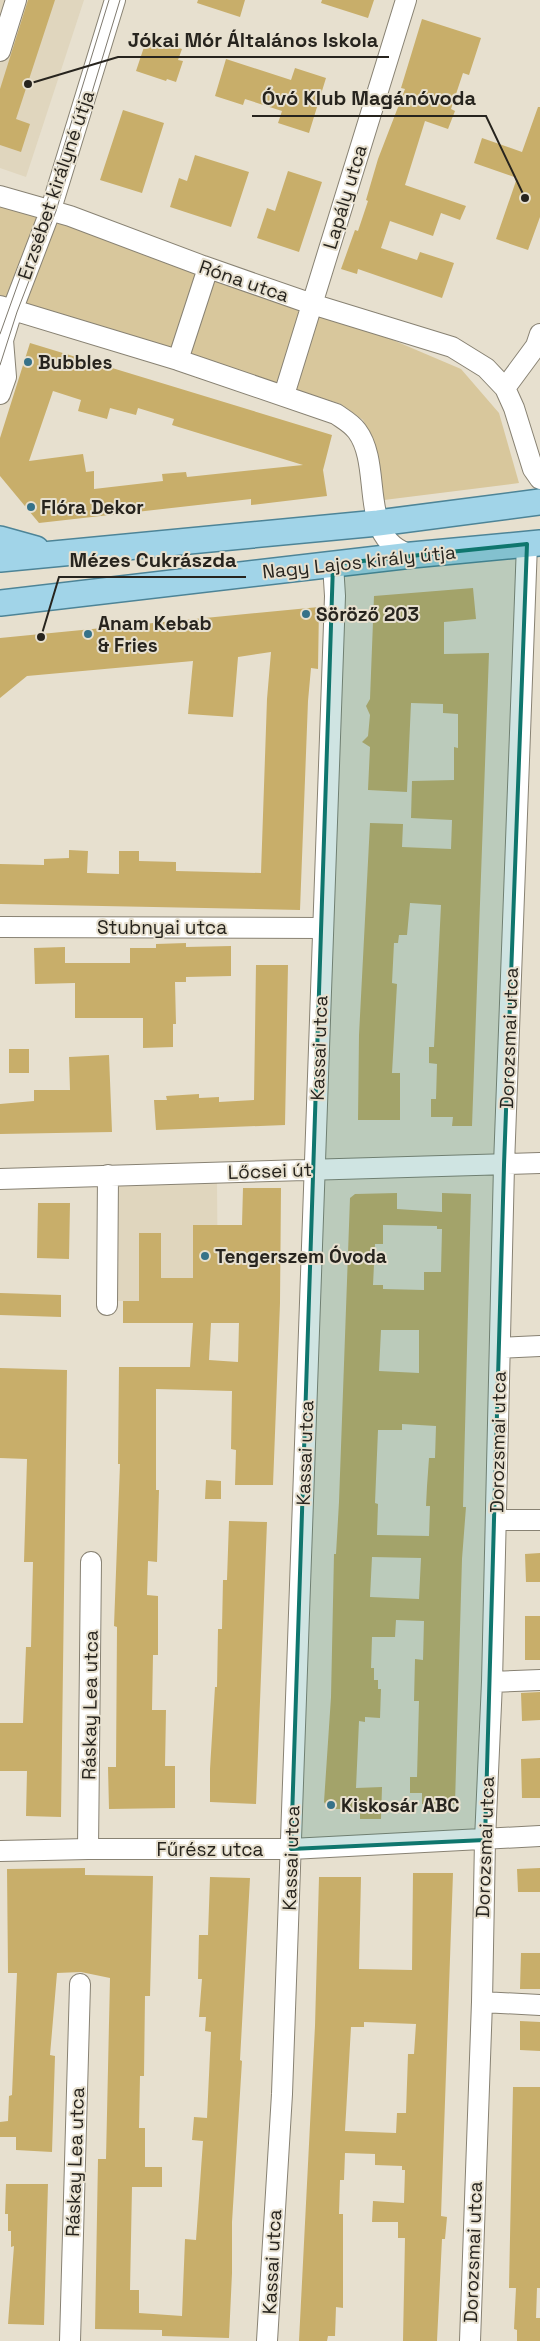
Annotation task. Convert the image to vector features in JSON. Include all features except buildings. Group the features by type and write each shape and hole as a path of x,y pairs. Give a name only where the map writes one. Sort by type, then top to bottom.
{"main road":[{"name":"Nagy Lajos király útja","path":"0,558 350,525 376,515 540,502"},
{"path":"0,538 30,548 71,552"},
{"name":"Nagy Lajos király útja","path":"0,604 333,564 534,543"}],"street":[{"path":"0,51 16,0"},
{"name":"Erzsébet királyné útja","path":"0,394 6,377 1,344 6,308 51,209 114,0"},
{"name":"Lapály utca","path":"284,395 406,0"},
{"name":"Róna utca","path":"0,196 51,209 208,268 312,304 452,347 486,368"},
{"path":"178,360 208,268"},
{"path":"6,308 178,360 336,414 350,423 358,432 367,455 376,515 391,544 403,552 412,555"},
{"path":"505,388 536,346 540,334"},
{"path":"486,368 503,366 526,358"},
{"path":"486,368 505,388 514,408 533,469 540,479"},
{"name":"Dorozsmai utca","path":"470,2341 482,2002 484,1840 492,1682 504,1165 532,634 534,543"},
{"name":"Kassai utca","path":"267,2341 282,2094 335,596 333,564"},
{"name":"Stubnyai utca","path":"0,927 323,928"},
{"name":"Lőcsei út","path":"0,1178 540,1163"},
{"path":"107,1306 108,1175"},
{"path":"500,1348 540,1346"},
{"path":"496,1520 540,1520"},
{"name":"Ráskay Lea utca","path":"88,1849 91,1562"},
{"path":"492,1682 540,1680"},
{"name":"Fűrész utca","path":"0,1851 291,1849 540,1836"},
{"name":"Ráskay Lea utca","path":"70,2341 80,1984"},
{"path":"482,2002 540,2005"}],"highlighted area":[{"path":"527,544 504,1165 485,1840 291,1849 333,564"}],"shaded area":[{"path":"0,0 84,0 26,177 0,168"},
{"path":"0,204 313,306 461,369 499,413 519,483 384,500 375,444 363,420 341,404 0,300"},
{"path":"217,1183 218,1301 115,1301 114,1186"}],"tram line":[{"path":"0,334 45,208 109,0"},
{"path":"0,365 17,312 56,211 120,0"}],"place":[{"name":"Jókai Mór Általános Iskola","path":"28,84"},
{"name":"Óvó Klub Magánóvoda","path":"525,198"},
{"name":"Bubbles","path":"28,362"},
{"name":"Flóra Dekor","path":"31,507"},
{"name":"Söröző 203","path":"306,614"},
{"name":"Anam Kebab & Fries","path":"88,634"},
{"name":"Mézes Cukrászda","path":"41,637"},
{"name":"Tengerszem Óvoda","path":"205,1256"},
{"name":"Kiskosár ABC","path":"331,1805"}]}
